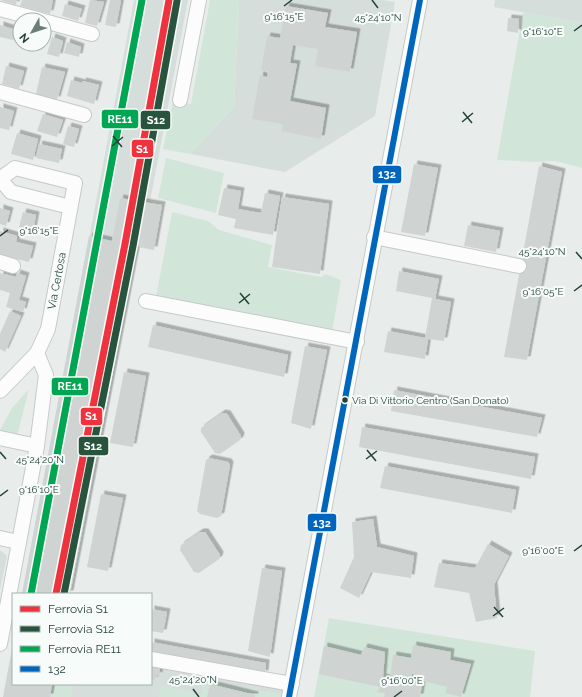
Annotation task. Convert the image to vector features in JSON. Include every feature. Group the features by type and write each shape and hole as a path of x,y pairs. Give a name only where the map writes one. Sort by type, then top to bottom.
{"street":[{"path":"180,100 199,0"},
{"path":"152,659 290,690 357,342 374,237 420,0"},
{"path":"0,9 12,12"},
{"path":"52,23 92,34"},
{"path":"0,92 84,115"},
{"name":"Via Certosa","path":"0,179 15,168 75,183 48,329 37,353 0,391"},
{"path":"0,179 11,192 70,207"},
{"path":"374,237 519,266"},
{"path":"146,301 357,342"},
{"path":"0,644 37,446 46,375 37,353"},
{"path":"0,438 37,446"},
{"path":"0,538 18,542"}],"shaded area":[{"path":"134,0 188,0 150,202 162,205 154,250 137,247 70,593 22,593"},
{"path":"239,0 383,0 395,2 375,116 285,172 190,154 234,107"},
{"path":"495,0 582,0 582,23 494,7"},
{"path":"0,550 7,556 0,590"},
{"path":"12,650 12,685 152,685 152,658 285,686 283,697 3,697"}],"green space":[{"path":"210,0 239,0 234,107 190,154 163,149 173,101 191,104"},
{"path":"523,12 582,23 582,168 556,161 535,162 497,160"},
{"path":"166,158 224,173 216,213 158,198"},
{"path":"172,212 208,221 219,230 272,245 268,267 321,277 325,274 341,280 332,332 156,297"},
{"path":"29,389 17,436 0,430 12,408"},
{"path":"329,618 535,651 530,697 314,697"},
{"path":"202,681 282,694 281,697 159,697 161,685 202,694"},
{"path":"54,685 73,685 71,697 52,697"}],"building":[{"path":"0,0 17,0 16,5"},
{"path":"22,0 53,0 50,12 42,12 20,6"},
{"path":"90,0 104,2 97,26 85,23"},
{"path":"110,0 121,0 116,27 105,25"},
{"path":"65,4 82,9 78,21 62,16"},
{"path":"286,6 328,13 325,27 357,32 350,72 315,66 318,49 293,45 290,63 297,64 290,101 326,108 321,139 281,131 283,124 252,119 260,75 267,77 268,71 261,70 267,36 280,38"},
{"path":"508,18 519,19 518,33 507,31"},
{"path":"0,25 12,29 12,40 0,37"},
{"path":"52,37 63,41 59,57 47,54 48,52 52,52"},
{"path":"67,42 81,47 79,57 64,53"},
{"path":"6,66 24,71 19,89 2,84"},
{"path":"42,67 65,72 57,100 36,94"},
{"path":"71,80 99,85 94,104 67,96"},
{"path":"0,107 14,111 9,130 0,128"},
{"path":"43,114 63,120 57,137 37,131"},
{"path":"68,126 79,129 74,147 63,144"},
{"path":"17,133 38,139 33,160 11,154"},
{"path":"39,144 62,149 59,163 36,158"},
{"path":"414,164 438,168 425,236 401,232"},
{"path":"539,166 562,172 527,360 504,357"},
{"path":"224,188 241,191 238,209 261,213 265,193 280,196 273,235 234,228 236,219 218,215"},
{"path":"282,197 329,204 320,274 272,267"},
{"path":"120,198 162,205 154,250 137,246 70,593 22,593 89,236 112,241"},
{"path":"0,208 10,211 6,226 0,224"},
{"path":"23,212 36,215 33,231 19,227"},
{"path":"468,225 500,231 496,252 464,246"},
{"path":"0,231 17,236 16,242 33,246 29,262 0,255"},
{"path":"399,271 439,279 435,299 451,302 444,341 428,339 425,359 384,352 388,331 425,338 432,298 396,291"},
{"path":"0,273 16,277 17,273 26,276 19,300 26,302 23,312 6,307 10,293 0,290"},
{"path":"10,311 21,316 5,352 0,349 0,334"},
{"path":"153,325 288,355 284,377 148,347"},
{"path":"305,346 327,350 311,429 291,423"},
{"path":"124,372 146,376 133,447 110,443"},
{"path":"394,390 542,418 537,437 391,411"},
{"path":"222,413 227,414 241,436 240,440 220,454 215,453 201,432 201,428"},
{"path":"362,427 535,457 531,479 359,447"},
{"path":"209,458 228,462 230,465 221,516 217,518 200,514 197,511 206,460"},
{"path":"385,466 516,490 512,513 380,488"},
{"path":"101,494 123,498 108,571 87,567"},
{"path":"373,519 377,547 414,556 411,578 371,572 359,598 340,588 354,557 352,522"},
{"path":"200,532 205,532 220,555 219,559 199,573 194,572 180,550 181,545"},
{"path":"488,544 509,556 494,585 497,618 476,622 469,593 434,587 439,563 475,568"},
{"path":"262,568 282,571 270,657 248,651"},
{"path":"152,609 167,612 163,633 152,631"},
{"path":"152,642 266,663 265,674 152,651"},
{"path":"413,645 451,652 450,660 471,664 461,697 445,693 447,687 419,680 420,675 412,674 410,682 422,685 420,697 384,697 385,693 377,692 380,687 319,674 324,646 361,655 364,647 385,652 383,677 390,679 393,655 411,658"},
{"path":"12,649 12,685 52,685 50,697 3,697"},
{"path":"152,666 160,668 159,676 156,675 155,680 152,679"},
{"path":"210,684 255,695 255,697 207,697"}],"rail line":[{"name":"RE11","path":"31,593 142,0"},
{"name":"S1","path":"56,593 125,244 169,0"},
{"name":"S12","path":"64,593 133,246 177,1"}],"transit line":[{"name":"132","path":"289,697 420,0"}],"place":[{"name":"Via Di Vittorio Centro (San Donato)","path":"345,400"}]}
